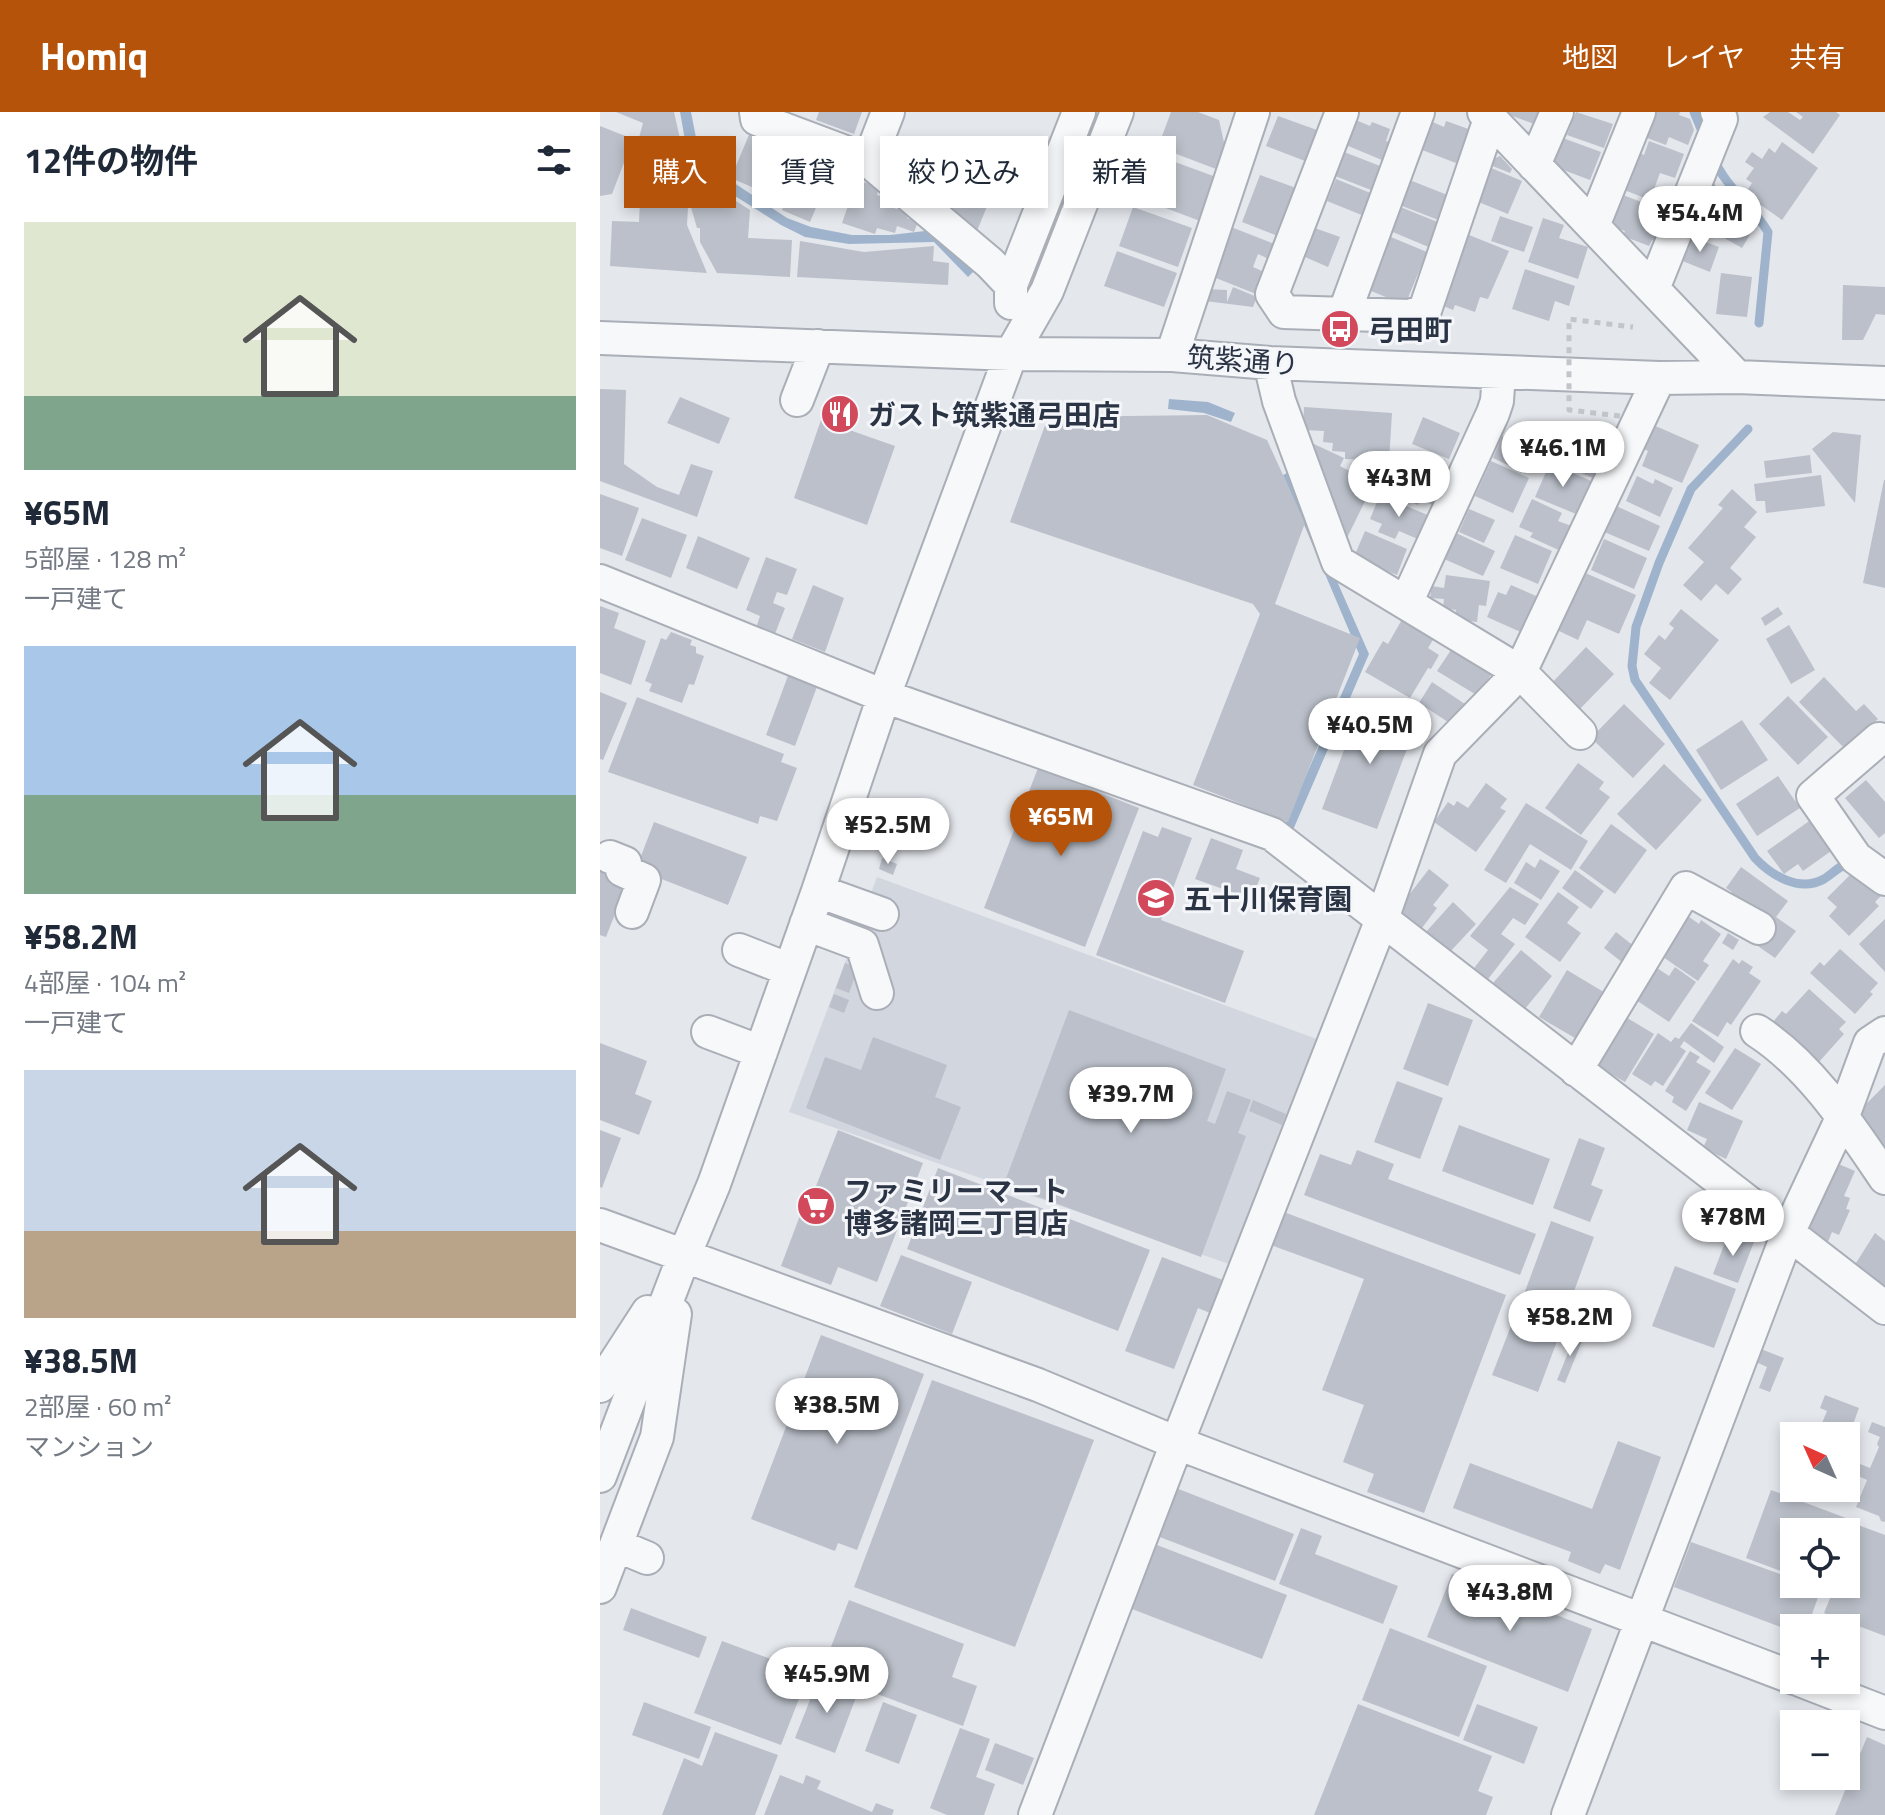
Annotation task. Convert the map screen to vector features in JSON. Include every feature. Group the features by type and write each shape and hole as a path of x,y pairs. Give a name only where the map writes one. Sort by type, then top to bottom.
{"street":[{"path":"756,112 757,119 869,161 990,263 1011,285"},
{"path":"869,161 888,112"},
{"path":"1011,354 1011,285 1079,112"},
{"path":"600,1476 714,1184 884,696 1011,354 1047,291 1117,112"},
{"path":"1172,355 1253,112"},
{"path":"1342,112 1272,294 1284,312 1410,316 1425,310 1487,116 1737,377"},
{"path":"1344,314 1418,112"},
{"path":"1534,165 1557,112"},
{"path":"1593,226 1639,112"},
{"path":"1653,289 1723,114"},
{"name":"筑紫通り","path":"600,338 1011,354 1172,355 1270,363 1499,372 1885,383"},
{"path":"797,400 818,346"},
{"path":"1270,363 1279,401 1338,562 1520,672 1580,733"},
{"path":"1406,603 1493,413 1499,372"},
{"path":"1035,1815 1177,1443 1311,1074 1327,1033 1382,919 1440,754 1520,672 1659,378"},
{"path":"600,581 884,696 1272,834 1885,1308"},
{"path":"1879,739 1813,796 1856,858 1885,879"},
{"path":"610,857 625,863 622,870 644,880 632,912"},
{"path":"1576,1070 1686,888 1759,928"},
{"path":"818,891 882,914"},
{"path":"806,924 862,945 877,993"},
{"path":"739,950 790,970"},
{"path":"1757,1031 1779,1045 1843,1116 1885,1178"},
{"path":"708,1032 761,1052"},
{"path":"1568,1815 1788,1233 1843,1116 1870,1043 1885,1033"},
{"path":"600,1225 1038,1385 1177,1443 1780,1672"},
{"path":"600,1386 684,1256"},
{"path":"600,1587 657,1437 684,1256"},
{"path":"616,1545 647,1558"},
{"path":"1836,1694 1885,1713"}],"path":[{"path":"1620,416 1569,410 1569,319 1633,327"}],"shaded area":[{"path":"877,877 1322,1041 1235,1266 789,1112"}],"water":[{"path":"680,112 691,112 696,136 684,136"},
{"path":"736,184 752,195 752,207 736,197"},
{"path":"754,208 772,208 811,227 852,235 925,231 975,270 968,277 934,242 849,244 805,237"},
{"path":"1169,399 1208,402 1235,413 1231,422 1204,413 1168,409"},
{"path":"1289,472 1369,654 1293,830 1284,826 1359,654 1283,475"}],"building":[{"path":"616,112 674,112 679,136 640,136 643,123"},
{"path":"819,112 862,112 854,134 816,120"},
{"path":"1171,112 1198,112 1219,120 1225,147 1216,169 1176,154 1176,136 1162,136"},
{"path":"1502,112 1541,112 1537,125"},
{"path":"1576,112 1613,124 1604,148 1567,135"},
{"path":"1648,112 1680,112 1679,115 1690,119 1694,130 1688,145 1669,137 1666,145 1639,135"},
{"path":"1770,112 1788,112 1800,120 1803,117 1796,112 1836,112 1840,115 1813,154 1763,117"},
{"path":"1278,116 1317,130 1305,161 1266,146"},
{"path":"1351,118 1370,126 1372,122 1390,129 1382,160 1341,143"},
{"path":"1428,120 1444,127 1446,121 1474,131 1461,165 1417,148"},
{"path":"600,126 625,136 624,163 612,194 600,196"},
{"path":"751,130 765,136 752,136 752,187 736,180 736,166"},
{"path":"1560,137 1601,152 1590,180 1550,165"},
{"path":"1649,141 1684,154 1675,178 1660,173 1650,200 1619,188 1633,150 1644,155"},
{"path":"1782,142 1818,168 1782,220 1745,194 1752,183 1746,179 1754,168 1745,162 1752,152 1762,159 1769,148 1775,153"},
{"path":"1339,150 1380,166 1371,190 1330,174"},
{"path":"1500,156 1512,169 1510,173 1490,165 1493,159"},
{"path":"1176,162 1216,177 1200,221 1166,208 1176,208"},
{"path":"1489,167 1522,181 1508,214 1476,201"},
{"path":"1707,173 1722,195 1715,204 1755,226 1742,248 1703,226 1706,221 1701,218 1705,210 1694,204"},
{"path":"1260,175 1296,188 1278,236 1242,222"},
{"path":"1336,179 1373,194 1364,216 1327,201"},
{"path":"1407,179 1450,196 1441,221 1397,204"},
{"path":"864,182 879,187 880,208 909,213 907,218 918,222 914,232 897,226 895,233 877,228 875,234 842,223 847,208 864,208"},
{"path":"1623,195 1657,208 1654,215 1665,220 1656,242 1652,240 1649,246 1623,236 1625,231 1611,226"},
{"path":"736,201 750,210 748,238 792,240 790,277 717,273 700,242 700,228 697,228 691,208 736,208"},
{"path":"1398,206 1440,223 1431,248 1388,230"},
{"path":"640,208 688,208 687,225 707,273 610,266 612,221 639,222"},
{"path":"783,208 816,208 810,222"},
{"path":"947,208 986,208 977,231"},
{"path":"1133,208 1192,228 1178,267 1119,246"},
{"path":"1500,216 1533,227 1524,252 1491,241"},
{"path":"1543,218 1564,225 1559,238 1588,247 1578,279 1528,262"},
{"path":"1309,226 1340,237 1328,267 1298,254"},
{"path":"1231,227 1277,245 1271,260 1258,254 1253,267 1269,274 1261,296 1211,276"},
{"path":"1386,235 1427,252 1405,305 1364,288"},
{"path":"1469,235 1509,251 1488,299 1480,297 1475,312 1455,305 1453,310 1436,303 1454,257 1459,259"},
{"path":"1689,236 1719,247 1710,272 1680,260"},
{"path":"800,241 864,252 934,246 933,261 949,263 948,285 797,277"},
{"path":"1117,251 1177,273 1164,307 1104,286"},
{"path":"1525,269 1575,286 1569,306 1555,301 1549,321 1512,309"},
{"path":"1721,273 1752,277 1747,317 1716,314"},
{"path":"1843,285 1885,287 1885,315 1876,314 1863,340 1842,340"},
{"path":"1233,287 1257,297 1253,307 1205,301 1206,289 1227,290 1227,302"},
{"path":"600,389 626,390 624,464 657,487 679,495 691,464 713,471 697,517 600,481"},
{"path":"680,397 730,418 719,444 667,423"},
{"path":"1304,407 1392,413 1389,461 1345,459 1345,452 1332,451 1333,443 1323,442 1324,431 1303,430"},
{"path":"1207,415 1267,440 1305,523 1275,604 1360,638 1288,822 1193,785 1260,614 1253,604 1010,522 1048,417"},
{"path":"1423,417 1460,433 1449,459 1412,444"},
{"path":"821,420 895,446 867,525 794,498"},
{"path":"1525,424 1543,432 1525,473 1493,458 1502,436 1517,443"},
{"path":"1651,424 1699,445 1682,483 1642,466 1648,451 1640,447"},
{"path":"1566,429 1607,447 1593,478 1552,460"},
{"path":"1833,432 1861,435 1855,503 1812,449"},
{"path":"1314,444 1344,458 1340,466 1361,477 1357,485 1370,491 1345,542 1311,449"},
{"path":"1810,455 1812,473 1766,478 1764,461"},
{"path":"1397,456 1412,462 1410,468 1448,483 1438,507 1420,500 1418,505 1394,495 1395,490 1384,485"},
{"path":"1491,461 1529,478 1513,513 1475,496"},
{"path":"1550,463 1591,481 1576,514 1535,497"},
{"path":"1821,475 1825,506 1766,513 1765,501 1756,501 1754,484"},
{"path":"1637,476 1653,484 1655,479 1673,488 1660,517 1626,501"},
{"path":"1885,480 1885,588 1863,583"},
{"path":"1732,489 1757,512 1744,527 1756,537 1730,568 1742,579 1728,595 1716,584 1701,601 1683,585 1704,562 1688,548 1723,508 1718,505"},
{"path":"600,494 639,508 622,556 600,548"},
{"path":"1380,495 1430,516 1420,540 1399,531 1395,539 1378,532 1382,524 1370,519"},
{"path":"1532,499 1562,513 1558,521 1574,527 1563,552 1530,537 1533,533 1519,527"},
{"path":"1614,505 1660,526 1649,551 1602,531"},
{"path":"1469,509 1495,520 1484,543 1459,532"},
{"path":"642,518 687,535 671,578 625,560"},
{"path":"1365,531 1407,549 1397,575 1354,557"},
{"path":"1456,533 1495,551 1483,576 1444,559"},
{"path":"1515,535 1552,551 1538,584 1500,568"},
{"path":"698,536 750,558 737,589 686,568"},
{"path":"1604,539 1647,558 1634,589 1591,570"},
{"path":"766,557 797,569 787,595 777,592 773,603 785,608 773,639 755,631 760,616 746,610"},
{"path":"1583,572 1636,595 1619,634 1587,620 1578,640 1557,630"},
{"path":"1446,575 1490,581 1486,606 1479,605 1477,622 1455,619 1456,610 1443,608 1444,599 1430,598 1432,586 1444,588"},
{"path":"813,585 844,598 825,652 792,639"},
{"path":"1511,585 1541,598 1525,634 1487,617 1498,592 1506,595"},
{"path":"600,606 619,613 614,628 646,641 631,685 600,673"},
{"path":"1778,607 1783,614 1765,626 1761,618"},
{"path":"1681,609 1719,640 1670,700 1649,683 1661,668 1644,654 1659,635 1665,640 1674,628 1669,624"},
{"path":"1404,616 1436,635 1428,648 1439,655 1410,698 1365,672 1383,641 1388,644"},
{"path":"1789,625 1815,670 1791,684 1766,639"},
{"path":"671,632 692,640 690,645 696,647 696,653 704,656 694,685 689,684 682,703 649,691 652,684 645,681 661,638 666,640"},
{"path":"1455,644 1495,668 1478,696 1437,671"},
{"path":"1586,647 1614,674 1577,712 1549,686"},
{"path":"789,673 818,684 795,746 766,735"},
{"path":"1824,677 1856,711 1864,704 1878,719 1846,750 1799,702"},
{"path":"1432,682 1465,704 1451,724 1419,703"},
{"path":"600,692 627,703 603,760 600,759"},
{"path":"1788,696 1828,737 1798,765 1759,724"},
{"path":"637,697 784,754 781,762 797,768 777,821 760,816 758,824 608,772"},
{"path":"1362,702 1417,722 1377,829 1322,809"},
{"path":"1624,704 1665,744 1633,778 1591,738"},
{"path":"1742,720 1768,760 1721,790 1696,750"},
{"path":"1578,763 1604,782 1599,789 1610,797 1581,835 1545,808"},
{"path":"1664,764 1702,800 1656,850 1617,814"},
{"path":"1038,768 1139,808 1085,947 984,908"},
{"path":"1778,776 1800,808 1757,836 1736,804"},
{"path":"1866,780 1885,802 1885,833 1879,838 1845,798"},
{"path":"1486,783 1507,799 1500,808 1506,811 1476,852 1434,822 1448,802 1454,806 1457,801 1468,808"},
{"path":"1526,803 1588,841 1571,870 1530,844 1506,883 1484,870"},
{"path":"1812,819 1834,849 1803,871 1798,864 1784,874 1767,851"},
{"path":"654,822 747,857 728,905 636,869"},
{"path":"1611,824 1647,850 1615,894 1579,868"},
{"path":"1162,827 1192,838 1161,920 1244,951 1225,1003 1096,955 1143,831 1158,837"},
{"path":"1211,838 1243,850 1236,869 1260,878 1251,899 1195,879"},
{"path":"882,858 897,864 893,875 879,869"},
{"path":"1540,859 1560,871 1541,900 1514,883 1526,862 1535,868"},
{"path":"600,867 629,878 606,937 600,935"},
{"path":"1741,867 1788,901 1776,917 1796,931 1775,958 1755,944 1766,929 1726,900 1732,892 1726,888"},
{"path":"1429,869 1449,885 1433,905 1437,908 1419,932 1395,913"},
{"path":"1575,870 1604,891 1591,909 1562,888"},
{"path":"1853,872 1869,889 1871,886 1881,896 1875,902 1879,906 1849,936 1829,916 1837,907 1827,898"},
{"path":"1510,887 1539,904 1525,925 1513,918 1501,934 1515,944 1482,987 1468,976 1488,950 1470,936"},
{"path":"1558,892 1579,907 1567,923 1581,933 1560,962 1525,937"},
{"path":"1453,902 1476,924 1448,954 1425,933"},
{"path":"1685,914 1699,924 1701,920 1721,934 1703,961 1709,965 1698,981 1663,957 1673,942 1668,939"},
{"path":"1885,919 1885,972 1859,944"},
{"path":"1616,932 1635,947 1623,963 1604,948"},
{"path":"1728,933 1739,940 1733,950 1722,943"},
{"path":"1840,949 1878,983 1870,992 1873,994 1855,1014 1810,973 1820,962 1824,966"},
{"path":"1521,950 1552,976 1519,1016 1488,989"},
{"path":"1733,959 1739,964 1742,960 1753,967 1749,973 1761,981 1731,1025 1727,1022 1718,1037 1692,1021"},
{"path":"845,963 858,968 849,993 836,988"},
{"path":"1675,967 1696,982 1669,1022 1636,1000 1657,968 1669,976"},
{"path":"1567,970 1607,994 1580,1041 1539,1017"},
{"path":"1809,989 1846,1022 1839,1029 1844,1034 1818,1063 1773,1022 1782,1011 1786,1014"},
{"path":"834,994 849,1000 844,1013 829,1007"},
{"path":"1428,1003 1473,1020 1448,1086 1403,1069"},
{"path":"1069,1010 1226,1069 1207,1121 1215,1124 1227,1091 1251,1100 1238,1133 1246,1136 1201,1257 1004,1184"},
{"path":"1624,1016 1654,1034 1625,1082 1595,1065"},
{"path":"1691,1023 1724,1047 1714,1063 1684,1041 1680,1047 1686,1051 1663,1086 1655,1081 1651,1086 1632,1074 1658,1033 1671,1042 1675,1037 1679,1039"},
{"path":"873,1037 947,1065 935,1097 961,1107 940,1160 806,1108 825,1057 861,1070"},
{"path":"600,1043 647,1061 635,1094 652,1101 639,1135 600,1120"},
{"path":"1735,1048 1761,1064 1732,1110 1705,1093"},
{"path":"1690,1051 1700,1057 1696,1062 1711,1071 1686,1111 1672,1102 1674,1097 1665,1091"},
{"path":"1397,1081 1443,1098 1420,1159 1374,1142"},
{"path":"1885,1085 1885,1153 1851,1119"},
{"path":"1253,1100 1286,1114 1282,1125 1249,1111"},
{"path":"1699,1102 1743,1121 1726,1159 1703,1148 1707,1139 1687,1130"},
{"path":"1459,1125 1550,1159 1533,1205 1442,1171"},
{"path":"600,1130 621,1138 602,1188 600,1187"},
{"path":"838,1130 923,1163 877,1282 838,1267 831,1285 781,1266 805,1202 809,1204"},
{"path":"1579,1138 1605,1148 1591,1185 1603,1190 1590,1222 1553,1208"},
{"path":"1357,1150 1394,1164 1388,1179 1536,1234 1520,1275 1304,1195 1320,1154 1351,1165"},
{"path":"1829,1160 1855,1171 1844,1196 1850,1198 1846,1209 1850,1210 1839,1235 1832,1232 1822,1256 1797,1238"},
{"path":"938,1168 1150,1250 1118,1331 907,1249"},
{"path":"1281,1211 1506,1295 1424,1513 1367,1492 1374,1474 1343,1462 1364,1405 1322,1390 1364,1279 1268,1244"},
{"path":"1551,1221 1594,1237 1566,1313 1523,1297"},
{"path":"1729,1232 1754,1242 1738,1283 1713,1274"},
{"path":"1875,1233 1885,1241 1885,1301 1849,1274"},
{"path":"901,1255 972,1282 952,1334 880,1306"},
{"path":"1162,1257 1223,1280 1210,1313 1198,1308 1174,1369 1125,1351"},
{"path":"1675,1266 1736,1289 1714,1348 1652,1326"},
{"path":"1521,1300 1566,1317 1538,1392 1492,1375"},
{"path":"1576,1333 1584,1336 1565,1383 1557,1380"},
{"path":"821,1335 924,1374 857,1550 838,1543 835,1551 751,1519"},
{"path":"1761,1349 1784,1358 1770,1392 1759,1388 1767,1367 1756,1362"},
{"path":"932,1380 1094,1440 1015,1647 854,1587"},
{"path":"1825,1395 1859,1408 1854,1422 1822,1422 1827,1411 1820,1408"},
{"path":"1872,1422 1885,1427 1885,1522 1879,1516 1856,1507 1867,1480 1860,1477 1860,1464 1870,1468 1879,1447 1880,1437 1868,1432"},
{"path":"1618,1441 1661,1457 1620,1570 1605,1564 1600,1574 1568,1561 1571,1552 1453,1508 1470,1463 1592,1509"},
{"path":"1176,1488 1294,1534 1275,1581 1157,1536"},
{"path":"1771,1490 1780,1493 1780,1502 1803,1502 1846,1518 1780,1518 1780,1571 1746,1558"},
{"path":"1860,1526 1885,1535 1885,1636 1860,1627 1860,1614 1824,1613 1830,1598 1860,1598"},
{"path":"1301,1528 1322,1536 1315,1554 1398,1586 1383,1624 1279,1584"},
{"path":"1691,1542 1780,1574 1780,1598 1818,1598 1812,1614 1780,1614 1780,1627 1674,1587"},
{"path":"1157,1545 1287,1595 1262,1659 1132,1609"},
{"path":"1452,1574 1592,1629 1568,1692 1427,1637"},
{"path":"849,1600 964,1644 952,1677 977,1686 963,1726 821,1673"},
{"path":"631,1608 707,1637 699,1658 623,1630"},
{"path":"1390,1628 1487,1666 1459,1737 1362,1700"},
{"path":"722,1641 809,1673 781,1745 694,1713"},
{"path":"819,1677 858,1692 835,1753 795,1738"},
{"path":"644,1702 711,1727 699,1759 632,1735"},
{"path":"883,1702 917,1715 899,1764 865,1751"},
{"path":"1358,1704 1492,1756 1478,1791 1493,1797 1486,1815 1314,1815"},
{"path":"1477,1704 1538,1727 1524,1764 1463,1740"},
{"path":"960,1728 990,1739 976,1777 995,1784 984,1815 947,1815 930,1808"},
{"path":"715,1732 778,1755 755,1815 662,1815 684,1758 702,1766"},
{"path":"1867,1737 1885,1745 1885,1815 1835,1815 1845,1790 1860,1790 1860,1754"},
{"path":"995,1743 1034,1758 1023,1785 985,1770"},
{"path":"780,1775 803,1784 806,1775 821,1781 817,1789 872,1812 876,1803 894,1810 892,1815 764,1815"}],"waterway":[{"path":"1694,112 1704,136"},
{"path":"1713,157 1724,178 1768,232 1759,323"},
{"path":"1748,429 1691,489 1636,627 1632,666 1635,680 1762,864 1777,876 1805,884 1824,879 1840,867 1852,863"}],"place":[{"name":"弓田町","path":"1340,329"},
{"name":"ガスト筑紫通弓田店","path":"840,414"},
{"name":"五十川保育園","path":"1156,898"},
{"name":"ファミリーマート 博多諸岡三丁目店","path":"816,1206"}]}
